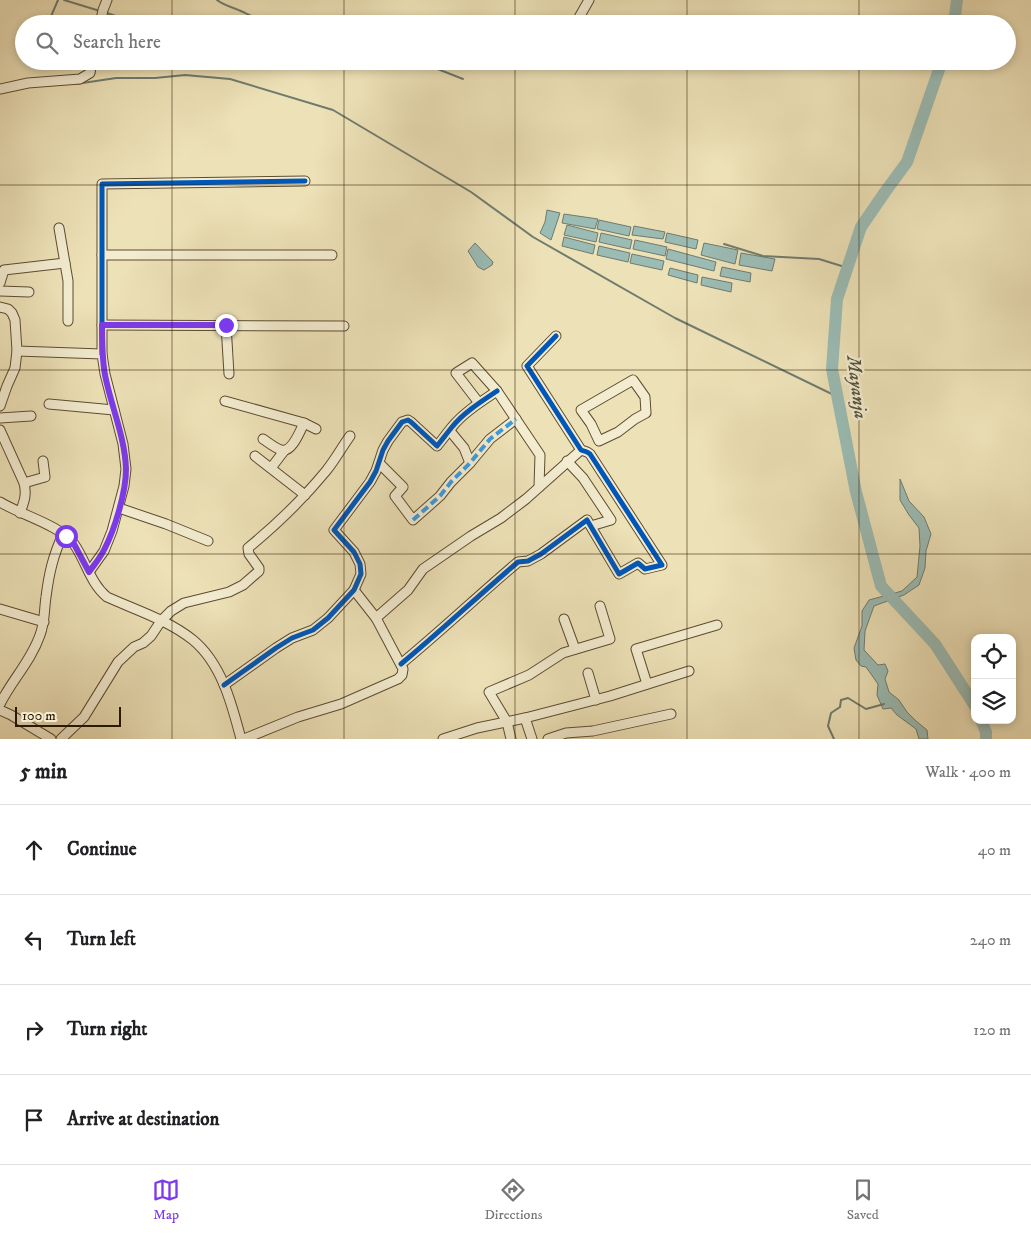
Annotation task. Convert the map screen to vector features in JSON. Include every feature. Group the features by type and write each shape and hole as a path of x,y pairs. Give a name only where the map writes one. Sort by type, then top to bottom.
{"street":[{"path":"102,15 107,0"},
{"path":"581,15 589,0"},
{"path":"0,89 28,83 80,79 90,73 90,70"},
{"path":"89,572 104,550 112,531 124,486 126,469 123,444 105,374 102,354 102,184 305,181"},
{"path":"59,228 68,281 68,321"},
{"path":"102,255 332,255"},
{"path":"0,282 4,270 65,263"},
{"path":"0,291 29,292"},
{"path":"0,307 8,308 15,320 17,351 15,368 6,386 0,406"},
{"path":"102,325 344,326"},
{"path":"226,325 229,374"},
{"path":"400,664 518,562 528,561 541,554 588,520 619,574 638,563 645,568 662,565 590,454 581,450 527,366 556,336"},
{"path":"17,351 102,354"},
{"path":"479,403 456,373 472,363 497,391 540,455 539,487"},
{"path":"633,380 645,397 646,412 634,419 618,432 599,441 591,424 581,410 633,380"},
{"path":"224,685 292,638 313,630 328,618 354,590 361,574 360,564 354,552 334,530 370,482 383,450 402,422 408,420 411,422 437,446 450,432 452,427 479,403 497,391"},
{"path":"225,401 304,423 316,429"},
{"path":"49,404 114,410"},
{"path":"0,418 31,416"},
{"path":"379,463 403,487 396,496 413,520 440,496 490,439 516,419"},
{"path":"271,468 284,451 293,444 304,423"},
{"path":"0,430 26,491 26,499 20,513"},
{"path":"450,432 464,448 470,463"},
{"path":"61,739 84,717 118,662 134,647 142,644 151,636 161,621 171,611 184,602 229,592 243,585 260,571 249,554 248,548 269,531 305,495 326,470 350,436"},
{"path":"264,439 284,451"},
{"path":"376,618 408,590 423,569 501,518 526,499 581,450"},
{"path":"255,456 305,495"},
{"path":"24,483 45,477 43,461"},
{"path":"567,461 583,478 611,520 591,526"},
{"path":"1,505 56,529 63,534 74,544 99,590 107,597 175,628 194,641 213,664 224,685 242,739 298,717 341,704 398,679 402,675 403,669 376,618 354,590"},
{"path":"119,508 208,541"},
{"path":"0,704 26,665 36,646 44,622 52,561 63,534"},
{"path":"512,739 507,722 488,692 529,675 563,653 610,640 600,606"},
{"path":"0,609 44,622"},
{"path":"564,619 575,649"},
{"path":"647,684 636,649 717,625"},
{"path":"443,739 477,728 596,700 689,671"},
{"path":"588,673 596,700"},
{"path":"0,710 51,739"},
{"path":"548,739 566,732 593,731 671,714"},
{"path":"525,718 532,739"}],"water":[{"path":"547,210 560,213 551,240 540,233 545,222"},
{"path":"564,214 598,219 595,229 562,223"},
{"path":"599,220 631,227 629,236 597,229"},
{"path":"567,225 598,233 596,242 564,235"},
{"path":"634,226 665,232 663,239 632,235"},
{"path":"601,233 632,240 630,249 599,242"},
{"path":"667,233 698,240 696,249 665,242"},
{"path":"564,237 595,245 593,254 562,246"},
{"path":"635,240 667,247 665,256 633,249"},
{"path":"475,243 493,262 492,265 484,270 478,267 468,251"},
{"path":"704,243 738,250 735,264 701,255"},
{"path":"599,246 630,253 628,262 597,255"},
{"path":"668,249 716,262 714,271 666,259"},
{"path":"741,253 775,259 772,271 739,265"},
{"path":"632,254 664,261 662,270 630,263"},
{"path":"722,267 751,273 750,282 720,276"},
{"path":"670,268 698,275 697,283 668,275"},
{"path":"702,277 732,283 731,292 701,285"},
{"path":"900,479 909,501 924,517 931,534 926,551 925,568 919,585 904,595 874,606 865,631 864,650 878,665 885,664 888,671 885,679 889,692 927,730 928,739 919,739 916,729 897,715 891,708 883,709 877,695 878,684 866,667 861,666 856,660 854,648 862,626 862,611 869,600 902,591 917,577 920,546 919,528 900,500"}],"waterway":[{"path":"52,15 58,0"},
{"path":"64,0 100,11"},
{"path":"217,0 248,15"},
{"name":"Mayanja","path":"955,15 957,0"},
{"path":"104,12 113,15"},
{"path":"440,70 463,79"},
{"name":"Mayanja","path":"939,70 907,162 861,227 837,299 832,369 856,492 881,586 935,644 971,700"},
{"path":"76,84 116,78 155,78 185,75 230,79 333,110 471,192 533,237 675,318 838,397"},
{"path":"724,244 763,256 819,259 848,268"},
{"path":"834,739 828,726 831,713 840,707 841,700 848,698 866,709 884,704"},
{"name":"Mayanja","path":"983,724 986,732 986,739"}],"marked path":[{"path":"413,520 440,496 490,439 516,419"}],"cycle path":[{"path":"102,354 102,184 305,181"},
{"path":"401,664 518,562 528,561 541,554 587,520 619,574 638,563 645,569 662,565 590,454 581,450 527,366 556,336"},
{"path":"224,685 292,638 313,630 328,618 354,590 361,574 360,564 354,552 334,530 370,482 383,450 402,422 408,420 411,422 437,446 462,417 497,391"}],"route":[{"path":"66,536 74,544 89,572 104,550 112,531 124,486 126,469 123,444 105,374 102,354 102,325 226,325"}]}
